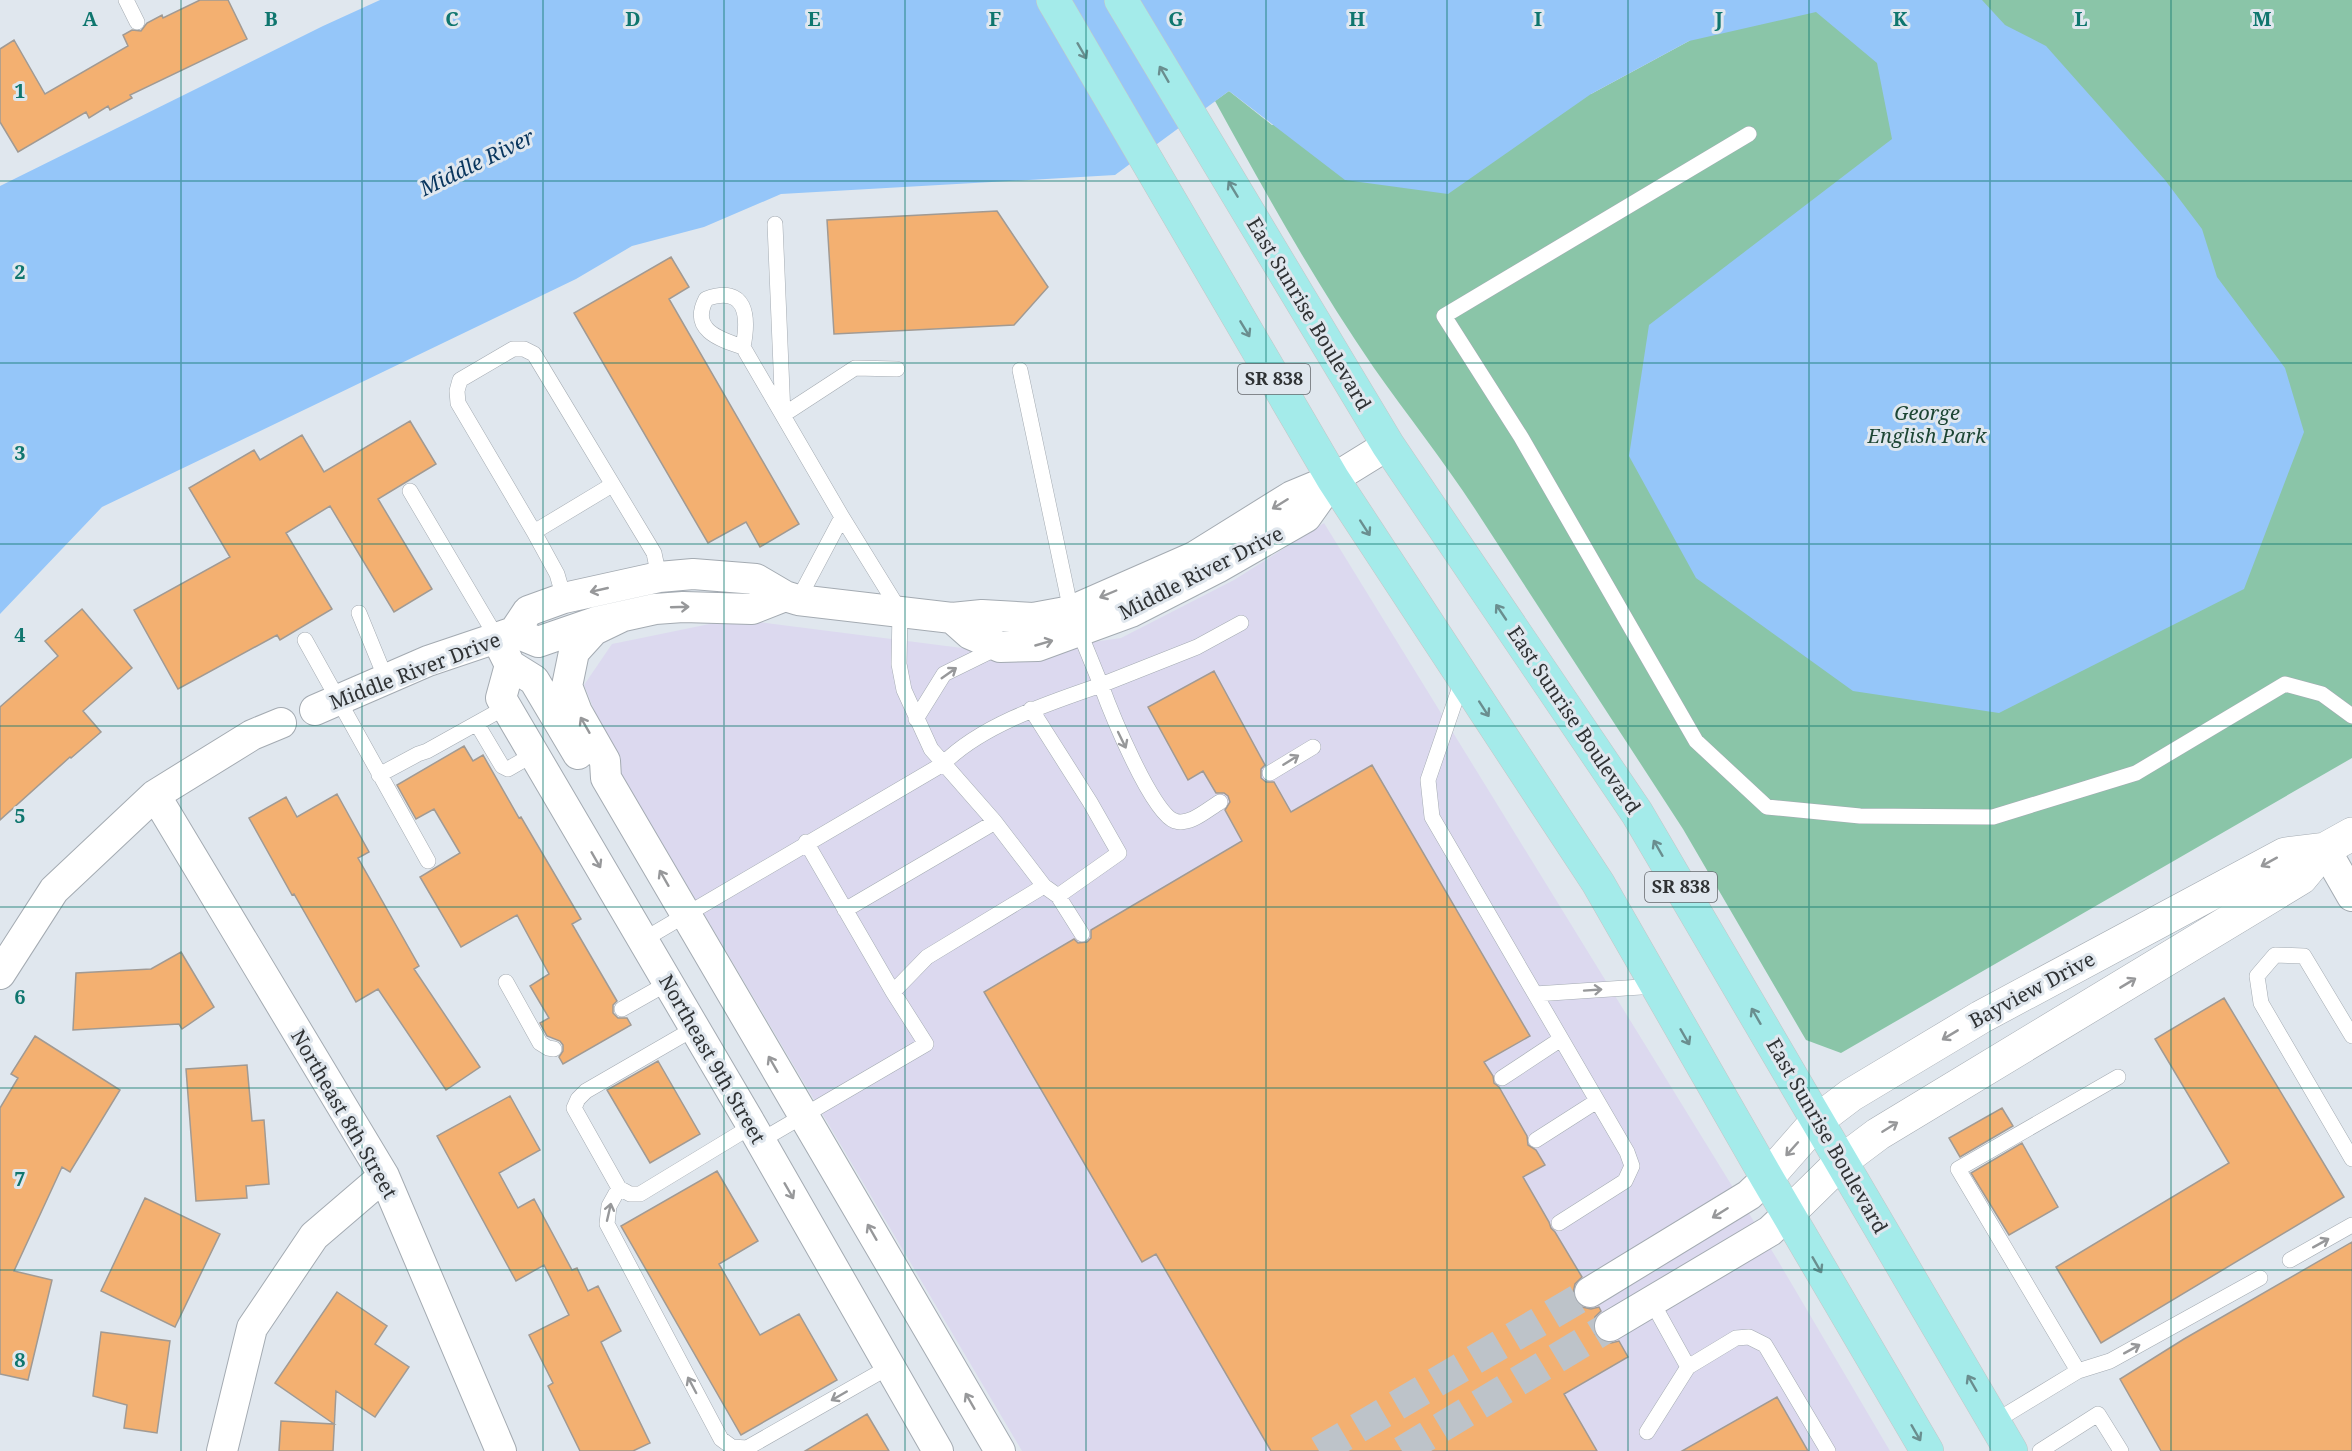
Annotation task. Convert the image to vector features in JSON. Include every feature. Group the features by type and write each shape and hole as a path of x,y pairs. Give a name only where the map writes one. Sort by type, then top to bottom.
{"main road":[{"name":"SR 838","path":"1053,0 1333,479 1598,883 1927,1451"},
{"name":"East Sunrise Boulevard","path":"1121,0 1388,445 1637,813 2012,1451"}],"street":[{"name":"Middle River Drive","path":"326,705 428,661 506,635 528,611 564,598 659,577 693,574 756,579 792,598 952,618 982,615 1075,621 1131,612 1216,568 1306,517 1333,479 1388,445"},
{"name":"Middle River Drive","path":"506,635 538,642 596,622 656,609 683,607 752,609 792,598"},
{"path":"623,616 594,630 574,652 567,686 577,712 605,761 606,778 1000,1451"},
{"name":"Middle River Drive","path":"952,618 970,634 1000,647 1038,646 1075,621"},
{"path":"506,635 510,665 501,698 506,707"},
{"path":"510,665 534,680 587,771 606,778"},
{"name":"Northeast 9th Street","path":"506,707 756,1133 938,1451"},
{"path":"0,974 54,890 155,795 252,735 281,723"},
{"name":"Northeast 8th Street","path":"155,795 384,1176 501,1451"},
{"name":"Bayview Drive","path":"1767,1178 1818,1120 1851,1095 1981,1017 2285,854 2339,842"},
{"name":"Bayview Drive","path":"1788,1214 1842,1161 1878,1134 2301,878 2339,842"},
{"path":"2339,842 2352,896"},
{"path":"222,1451 252,1328 314,1236 384,1176"},
{"path":"1590,1292 1742,1200 1767,1178"},
{"path":"1611,1326 1770,1231 1788,1214"}],"lane":[{"path":"126,0 137,22"},
{"path":"1749,134 1444,316 1521,437 1696,741 1767,807 1860,816 1993,817 2136,773 2285,684 2322,694 2352,716"},
{"path":"775,224 783,415"},
{"path":"743,347 842,517 900,611 899,664 904,690 931,749 996,822 1044,886 1058,896 1082,934"},
{"path":"564,598 557,574 458,403 457,391 460,380 513,349 524,349 534,354 654,553 659,577"},
{"path":"783,415 855,368 897,369"},
{"path":"1020,370 1075,621 1122,740 1160,807 1169,818 1175,821 1189,821 1220,802"},
{"path":"534,532 612,485"},
{"path":"410,491 506,635"},
{"path":"792,598 842,517"},
{"path":"359,613 386,679"},
{"path":"643,940 806,842 943,764 957,749 1031,709 1101,686 1197,647 1241,623"},
{"path":"304,640 326,705 379,775 428,861"},
{"path":"916,719 944,674 1000,647"},
{"path":"1463,677 1428,780 1432,817 1627,1152 1632,1166 1625,1181 1559,1223"},
{"path":"379,775 506,707"},
{"path":"1031,709 1090,802 1119,853 1058,896"},
{"path":"477,724 502,766 508,769 534,754"},
{"path":"1270,773 1313,747"},
{"path":"845,910 996,822"},
{"path":"695,1029 586,1091 578,1098 574,1108 619,1188 630,1194 640,1194 756,1133 804,1116 926,1044 893,992 806,842"},
{"path":"893,992 927,957 1044,886"},
{"path":"2352,1036 2304,956 2275,955 2257,976 2261,1003 2352,1159"},
{"path":"506,982 540,1043 554,1049"},
{"path":"622,1009 668,982"},
{"path":"1535,994 1656,986"},
{"path":"1502,1078 1561,1039"},
{"path":"2078,1371 1958,1169 2118,1077"},
{"path":"1536,1140 1597,1101"},
{"path":"619,1188 609,1206 607,1224 721,1440 732,1447 747,1448 890,1367"},
{"path":"2290,1260 2352,1226"},
{"path":"1994,1422 2078,1371 2110,1361 2260,1278"},
{"path":"1652,1302 1688,1367"},
{"path":"1647,1432 1688,1367 1736,1338 1749,1337 1765,1346 1828,1451"},
{"path":"2040,1451 2098,1414 2121,1451"}],"shaded area":[{"path":"1324,523 1777,1259 1890,1451 1022,1451 617,767 584,685 612,644 734,619 1009,654 1121,638 1234,580"}],"green space":[{"name":"George English Park","path":"1742,0 2352,0 2352,758 1841,1053 1806,1040 1683,829 1475,509 1374,368 1331,303 1215,101 1229,91 1272,125 1591,94 1689,41"}],"water":[{"name":"Middle River","path":"380,0 1982,0 2005,25 2046,46 2165,180 2202,229 2217,277 2285,368 2304,432 2244,589 1999,713 1853,691 1696,578 1629,456 1649,325 1892,139 1877,63 1816,12 1689,41 1591,94 1448,194 1345,180 1229,91 1115,175 781,194 704,227 632,246 576,279 102,507 0,614 0,186"}],"building":[{"path":"200,0 228,0 247,39 130,95 132,98 110,110 108,106 89,118 86,112 18,152 0,122 0,49 14,40 45,94 128,46 123,35 132,30 141,31 147,23 162,15 163,18"},
{"path":"997,211 1048,287 1014,325 834,334 827,220"},
{"path":"671,257 689,287 669,299 799,524 760,547 746,522 708,543 574,313"},
{"path":"410,421 436,464 378,499 432,589 394,612 330,506 286,533 332,609 280,640 277,635 178,689 134,610 230,557 189,488 254,450 260,460 302,435 324,472"},
{"path":"82,609 132,668 83,711 101,732 0,820 0,707 58,656 45,641"},
{"path":"1214,671 1265,765 1261,769 1261,778 1266,782 1274,782 1291,812 1372,765 1530,1036 1484,1062 1493,1076 1494,1083 1499,1087 1527,1136 1528,1145 1536,1150 1545,1165 1523,1177 1551,1228 1582,1277 1575,1284 1573,1293 1575,1300 1582,1307 1591,1309 1599,1307 1601,1311 1595,1317 1593,1326 1595,1334 1602,1341 1611,1343 1619,1341 1628,1357 1564,1394 1597,1451 1271,1451 1156,1254 1142,1262 984,992 1074,939 1078,943 1087,942 1091,938 1091,930 1242,841 1225,810 1230,802 1228,796 1224,793 1216,793 1203,771 1188,780 1148,707"},
{"path":"464,746 473,761 483,755 519,818 521,817 581,919 572,924 617,1001 613,1005 613,1013 618,1018 627,1018 631,1025 563,1064 559,1057 563,1051 563,1045 560,1041 547,1036 540,1023 549,1018 530,986 549,974 517,915 461,947 420,877 460,853 434,809 416,819 397,785"},
{"path":"337,794 369,852 358,858 419,966 414,969 480,1067 446,1090 378,989 356,1002 249,818 286,797 297,817"},
{"path":"181,952 214,1007 182,1029 179,1024 73,1030 76,973 151,969"},
{"path":"2224,998 2344,1197 2101,1343 2056,1267 2229,1163 2155,1039"},
{"path":"35,1036 120,1090 70,1172 62,1167 14,1271 52,1280 28,1380 0,1374 0,1108 18,1078 11,1074"},
{"path":"658,1061 700,1134 650,1163 607,1090"},
{"path":"247,1065 252,1121 264,1120 269,1184 246,1186 247,1198 196,1201 186,1069"},
{"path":"510,1096 540,1150 499,1173 518,1208 534,1199 572,1270 577,1268 588,1291 598,1286 621,1331 601,1342 650,1443 633,1451 580,1451 548,1386 553,1383 529,1335 569,1315 544,1265 516,1281 437,1136"},
{"path":"2002,1108 2013,1126 1960,1157 1949,1138"},
{"path":"2022,1143 2058,1207 2009,1235 1971,1173"},
{"path":"717,1171 758,1241 719,1264 760,1335 799,1314 837,1380 741,1435 621,1226"},
{"path":"145,1198 220,1234 175,1327 101,1291"},
{"path":"2352,1242 2352,1451 2161,1451 2120,1379 2184,1339"},
{"path":"337,1292 387,1326 375,1344 409,1367 375,1417 336,1391 333,1451 279,1451 281,1421 334,1424 275,1383"},
{"path":"101,1332 170,1341 157,1433 124,1428 127,1405 93,1396"},
{"path":"1777,1397 1808,1451 1682,1451"},
{"path":"867,1414 889,1451 805,1451"}],"tunnel":[{"path":"1319,1451 1590,1292"},
{"path":"1402,1451 1610,1326"}]}
